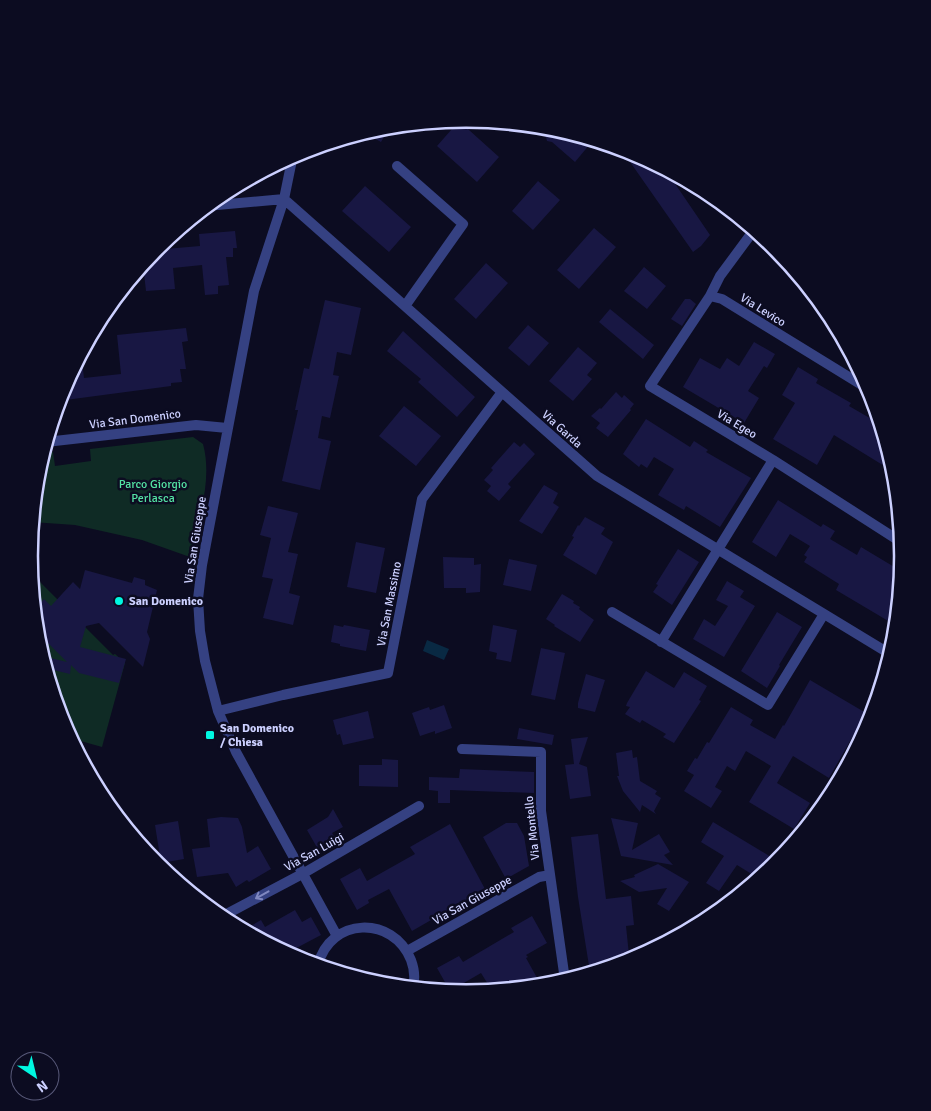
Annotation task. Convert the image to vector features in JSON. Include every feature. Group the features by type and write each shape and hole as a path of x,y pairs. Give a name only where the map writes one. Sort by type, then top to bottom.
{"street":[{"name":"Via San Giuseppe","path":"291,165 284,199 254,291 202,565 198,599 204,661 218,711 236,752 337,936"},
{"path":"397,166 462,224 405,306"},
{"path":"221,205 284,199"},
{"name":"Via Garda","path":"284,199 597,476 883,650"},
{"path":"710,296 720,276 750,236"},
{"name":"Via Levico","path":"710,296 722,300 856,382"},
{"name":"Via Egeo","path":"710,296 650,386 773,460 893,537"},
{"name":"Via San Massimo","path":"218,711 388,673 422,499 502,392"},
{"name":"Via San Domenico","path":"53,441 196,425 227,428"},
{"path":"661,642 773,460"},
{"path":"612,612 768,705 824,614"},
{"name":"Via Montello","path":"462,749 541,752 541,810 564,972"},
{"name":"Via San Luigi","path":"231,913 304,873 419,806"},
{"name":"Via San Giuseppe","path":"407,950 539,877 550,875"},
{"path":"320,958 327,945 337,936 352,929 368,927 383,930 397,938 407,950 414,966 413,980"}],"green space":[{"name":"Parco Giorgio Perlasca","path":"193,437 203,444 206,458 205,486 190,557 142,540 75,525 39,522 50,452 53,452 55,466 91,461 90,449"},
{"path":"38,580 113,655 115,654 125,663 102,747 80,741 60,693 46,639"}],"water":[{"path":"427,640 449,649 444,660 423,651"}],"building":[{"path":"453,128 467,128 499,157 477,182 437,146"},
{"path":"544,135 589,146 575,162 552,142 547,141"},
{"path":"385,136 381,142 374,138"},
{"path":"629,160 674,182 710,235 693,252"},
{"path":"538,181 560,200 533,230 512,211"},
{"path":"365,186 411,227 389,252 342,211"},
{"path":"594,228 616,247 579,289 557,270"},
{"path":"235,231 237,248 233,248 233,257 226,257 229,285 218,286 218,294 205,295 202,265 173,268 175,289 146,291 144,273 167,249 200,246 199,234"},
{"path":"486,263 508,283 476,319 454,299"},
{"path":"644,267 666,286 647,309 624,291"},
{"path":"685,299 690,299 696,304 682,326 671,319"},
{"path":"325,300 361,308 351,355 337,352 333,375 339,376 330,418 322,416 318,438 331,441 320,490 282,481 298,410 295,410 304,368 309,369"},
{"path":"610,309 654,345 643,359 599,322"},
{"path":"528,325 549,343 529,366 508,348"},
{"path":"186,328 188,341 182,342 186,369 180,369 182,382 171,383 171,386 67,400 82,365 84,378 121,374 117,335"},
{"path":"403,331 475,397 457,417 418,382 421,379 387,351"},
{"path":"754,342 775,354 767,368 764,366 748,391 759,398 744,423 683,387 700,358 720,369 727,358 739,366"},
{"path":"578,347 597,363 587,375 592,379 573,401 549,381"},
{"path":"798,367 818,379 816,383 851,403 849,406 871,419 884,466 834,435 817,465 773,439 795,403 782,395"},
{"path":"616,392 622,398 624,395 634,404 608,437 596,428 600,423 591,416 601,409"},
{"path":"404,406 441,436 416,466 379,436"},
{"path":"646,419 690,447 694,441 708,450 706,452 751,478 720,527 686,506 684,510 658,495 674,469 654,457 647,468 641,464 639,467 623,454"},
{"path":"514,442 520,447 524,443 535,454 508,484 511,487 499,501 487,491 491,486 484,480 493,470 491,468"},
{"path":"544,485 558,493 553,503 559,507 542,534 519,521"},
{"path":"778,500 821,527 823,524 835,531 830,539 857,555 861,547 894,567 888,621 836,590 839,584 804,562 807,557 804,555 810,546 790,534 776,557 752,542"},
{"path":"268,506 298,513 288,552 298,554 289,593 300,596 293,625 263,618 273,579 262,577 271,538 260,535"},
{"path":"585,517 605,528 601,534 613,542 596,575 563,555 574,537 572,536 578,525"},
{"path":"356,542 385,548 376,593 347,587"},
{"path":"678,549 699,562 672,605 653,592"},
{"path":"443,557 474,558 474,565 481,564 480,592 466,593 466,588 444,588"},
{"path":"509,559 537,565 531,591 503,585"},
{"path":"85,570 132,583 134,577 145,580 145,585 157,590 147,632 150,639 143,667 99,623 86,626 80,647 126,659 119,683 79,673 71,665 70,674 53,670 50,658 67,662 47,642 40,603 44,599 51,606 73,582 80,589"},
{"path":"727,581 744,591 740,597 755,606 724,657 693,639 704,619 715,626 728,606 716,600"},
{"path":"562,594 574,601 573,603 580,607 579,609 594,620 580,642 546,619"},
{"path":"777,612 802,627 767,688 741,671"},
{"path":"334,625 370,630 366,651 340,646 340,644 331,642"},
{"path":"493,625 517,630 511,662 496,659 497,653 489,651"},
{"path":"541,648 565,653 555,700 531,695"},
{"path":"646,671 674,688 684,672 707,686 699,700 701,701 674,743 663,737 666,734 642,720 640,723 625,714 630,707 626,706 627,703"},
{"path":"586,674 605,680 595,712 578,708"},
{"path":"810,680 864,712 854,734 829,778 793,756 777,783 810,803 794,829 749,802 771,766 746,751 735,771 727,766 715,787 722,791 711,808 684,791 694,775 687,771 707,742 709,743 731,707 753,720 750,725 775,739"},
{"path":"444,705 452,728 435,734 435,731 420,736 412,713 429,707 430,710"},
{"path":"368,711 374,738 343,745 340,734 337,735 333,720"},
{"path":"519,728 554,735 552,745 517,739"},
{"path":"588,737 579,764 587,767 591,796 570,799 565,765 574,764 571,739"},
{"path":"632,750 633,758 637,757 640,781 657,791 655,794 661,798 654,811 656,814 642,805 640,812 623,791 617,776 619,776 616,753"},
{"path":"382,759 398,760 398,787 359,786 359,765 382,765"},
{"path":"460,769 534,772 534,793 450,790 450,803 438,803 438,791 429,790 429,777 459,778"},
{"path":"333,809 343,827 332,833 337,841 319,851 307,830 328,817"},
{"path":"221,817 238,818 242,827 247,853 258,846 271,869 236,887 228,873 197,877 192,849 210,847 207,819"},
{"path":"611,818 638,823 632,850 659,834 670,852 664,855 673,865 621,856"},
{"path":"178,821 184,859 167,862 160,854 155,825"},
{"path":"713,822 770,856 751,874 737,865 719,891 706,883 724,856 701,842"},
{"path":"506,823 517,823 524,836 529,866 506,879 483,837"},
{"path":"450,824 485,889 412,931 389,889 368,900 369,903 357,910 340,879 360,868 367,881 415,854 410,847"},
{"path":"598,834 606,899 631,896 634,925 626,926 629,951 589,965 578,897 571,837"},
{"path":"658,864 689,882 669,911 657,904 667,888 639,892 620,881 635,877 634,875"},
{"path":"295,910 302,922 311,917 321,935 296,948 251,926 261,920 265,927"},
{"path":"532,916 547,943 526,955 537,977 487,983 481,973 462,984 446,983 437,968 459,956 463,962 514,932 511,928"}],"place":[{"name":"San Domenico","path":"119,601"},
{"name":"San Domenico / Chiesa","path":"210,735"}]}
